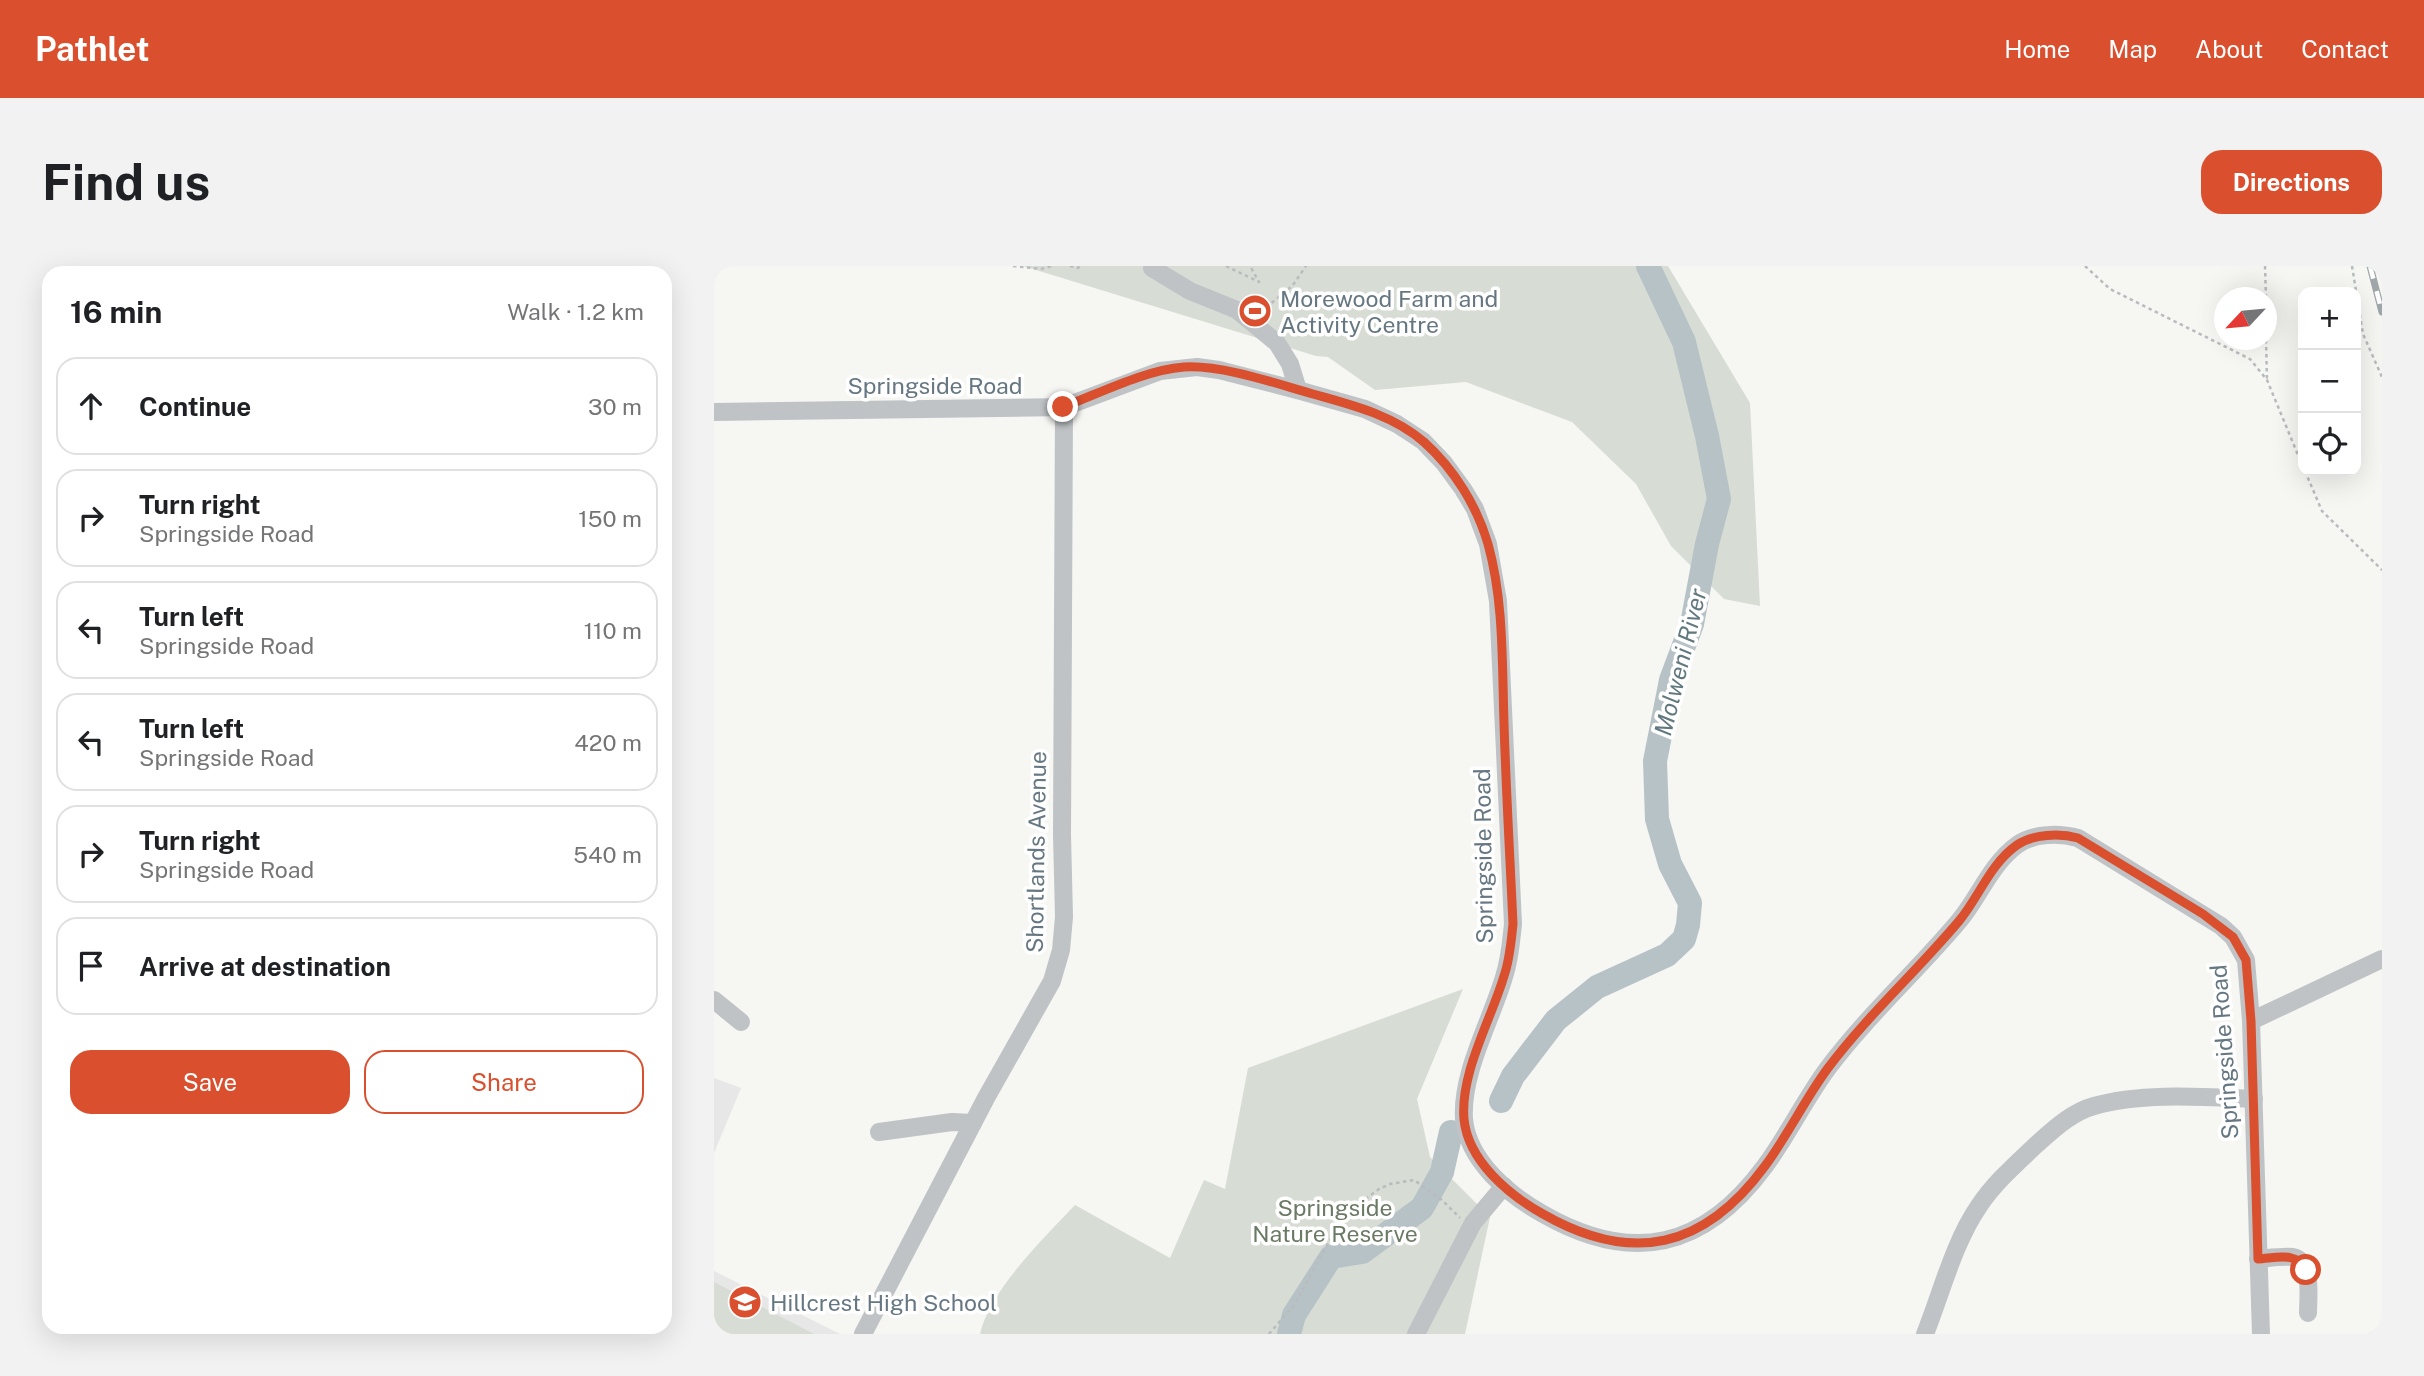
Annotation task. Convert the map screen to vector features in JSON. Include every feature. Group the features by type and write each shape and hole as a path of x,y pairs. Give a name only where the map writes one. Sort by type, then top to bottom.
{"street":[{"path":"1152,268 1190,291 1237,310 1251,321 1282,348 1298,390"},
{"name":"Springside Road","path":"714,412 1063,407 1160,371 1182,367 1219,370 1298,390 1365,409 1397,424 1423,442 1444,463 1475,509 1488,544 1498,601 1513,924 1511,951 1475,1058 1465,1097 1464,1118 1466,1131 1476,1153 1504,1186 1560,1223 1592,1237 1615,1243 1665,1240 1693,1231 1720,1216 1765,1167 1828,1068 1960,920 2001,860 2015,846 2033,838 2063,835 2078,838 2221,926 2233,937 2246,960 2251,1021 2261,1334"},
{"name":"Shortlands Avenue","path":"863,1334 972,1123 1058,966 1064,934 1063,407"},
{"path":"2251,1021 2382,959"},
{"path":"714,1000 741,1022"},
{"path":"1925,1334 1959,1244 1978,1206 2009,1171 2067,1119 2094,1106 2122,1101 2188,1097 2254,1099"},
{"path":"879,1132 952,1122 972,1123"},
{"path":"1416,1334 1470,1227 1504,1186"},
{"path":"2258,1259 2294,1257 2302,1262 2306,1270 2308,1313"}],"path":[{"path":"1013,266 1041,269 1052,266"},
{"path":"1070,266 1080,266"},
{"path":"1226,266 1259,282 1250,266"},
{"path":"1251,321 1293,285 1306,266"},
{"path":"2085,266 2110,289 2250,359 2267,380 2298,455"},
{"path":"2265,266 2266,287"},
{"path":"2352,266 2363,334 2382,377"},
{"path":"2266,350 2267,380"},
{"path":"2307,476 2322,511 2382,569"},
{"path":"1269,1334 1294,1305 1344,1215 1379,1189 1390,1184 1415,1180 1442,1200 1470,1227"}],"shaded area":[{"path":"714,1078 741,1088 714,1153"},
{"name":"Hillcrest High School","path":"714,1271 840,1334 714,1334"}],"green space":[{"path":"1023,266 1668,266 1750,403 1760,606 1724,599 1671,546 1636,484 1572,422 1466,382 1375,390 1328,357 1316,356"},
{"name":"Springside Nature Reserve","path":"1463,989 1417,1099 1430,1157 1490,1217 1465,1334 980,1334 986,1317 1006,1283 1075,1205 1170,1258 1204,1180 1225,1189 1248,1068"},
{"name":"Hillcrest High School","path":"714,1282 814,1334 714,1334"}],"waterway":[{"name":"Molweni River","path":"1501,1101 1513,1076 1556,1020 1597,987 1667,955 1684,939 1688,925 1690,903 1670,864 1657,819 1655,761 1671,680 1692,624 1707,544 1719,499 1684,342 1648,266"},
{"name":"Molweni River","path":"1289,1334 1294,1315 1331,1257 1362,1252 1422,1208 1442,1172 1451,1132"}],"railway":[{"path":"2370,266 2382,312"}],"place":[{"name":"Morewood Farm and Activity Centre","path":"1255,311"},
{"name":"Hillcrest High School","path":"745,1302"}],"route":[{"path":"1063,407 1160,371 1182,367 1219,370 1365,409 1397,424 1423,442 1444,463 1475,509 1488,544 1498,601 1513,924 1511,951 1475,1058 1465,1097 1464,1118 1466,1131 1476,1153 1504,1186 1520,1199 1560,1223 1592,1237 1615,1243 1665,1240 1693,1231 1720,1216 1765,1167 1828,1068 1960,920 2001,860 2024,841 2063,835 2078,838 2203,914 2221,926 2241,948 2246,960 2251,1021 2258,1259 2294,1257 2302,1262 2306,1270"}]}
